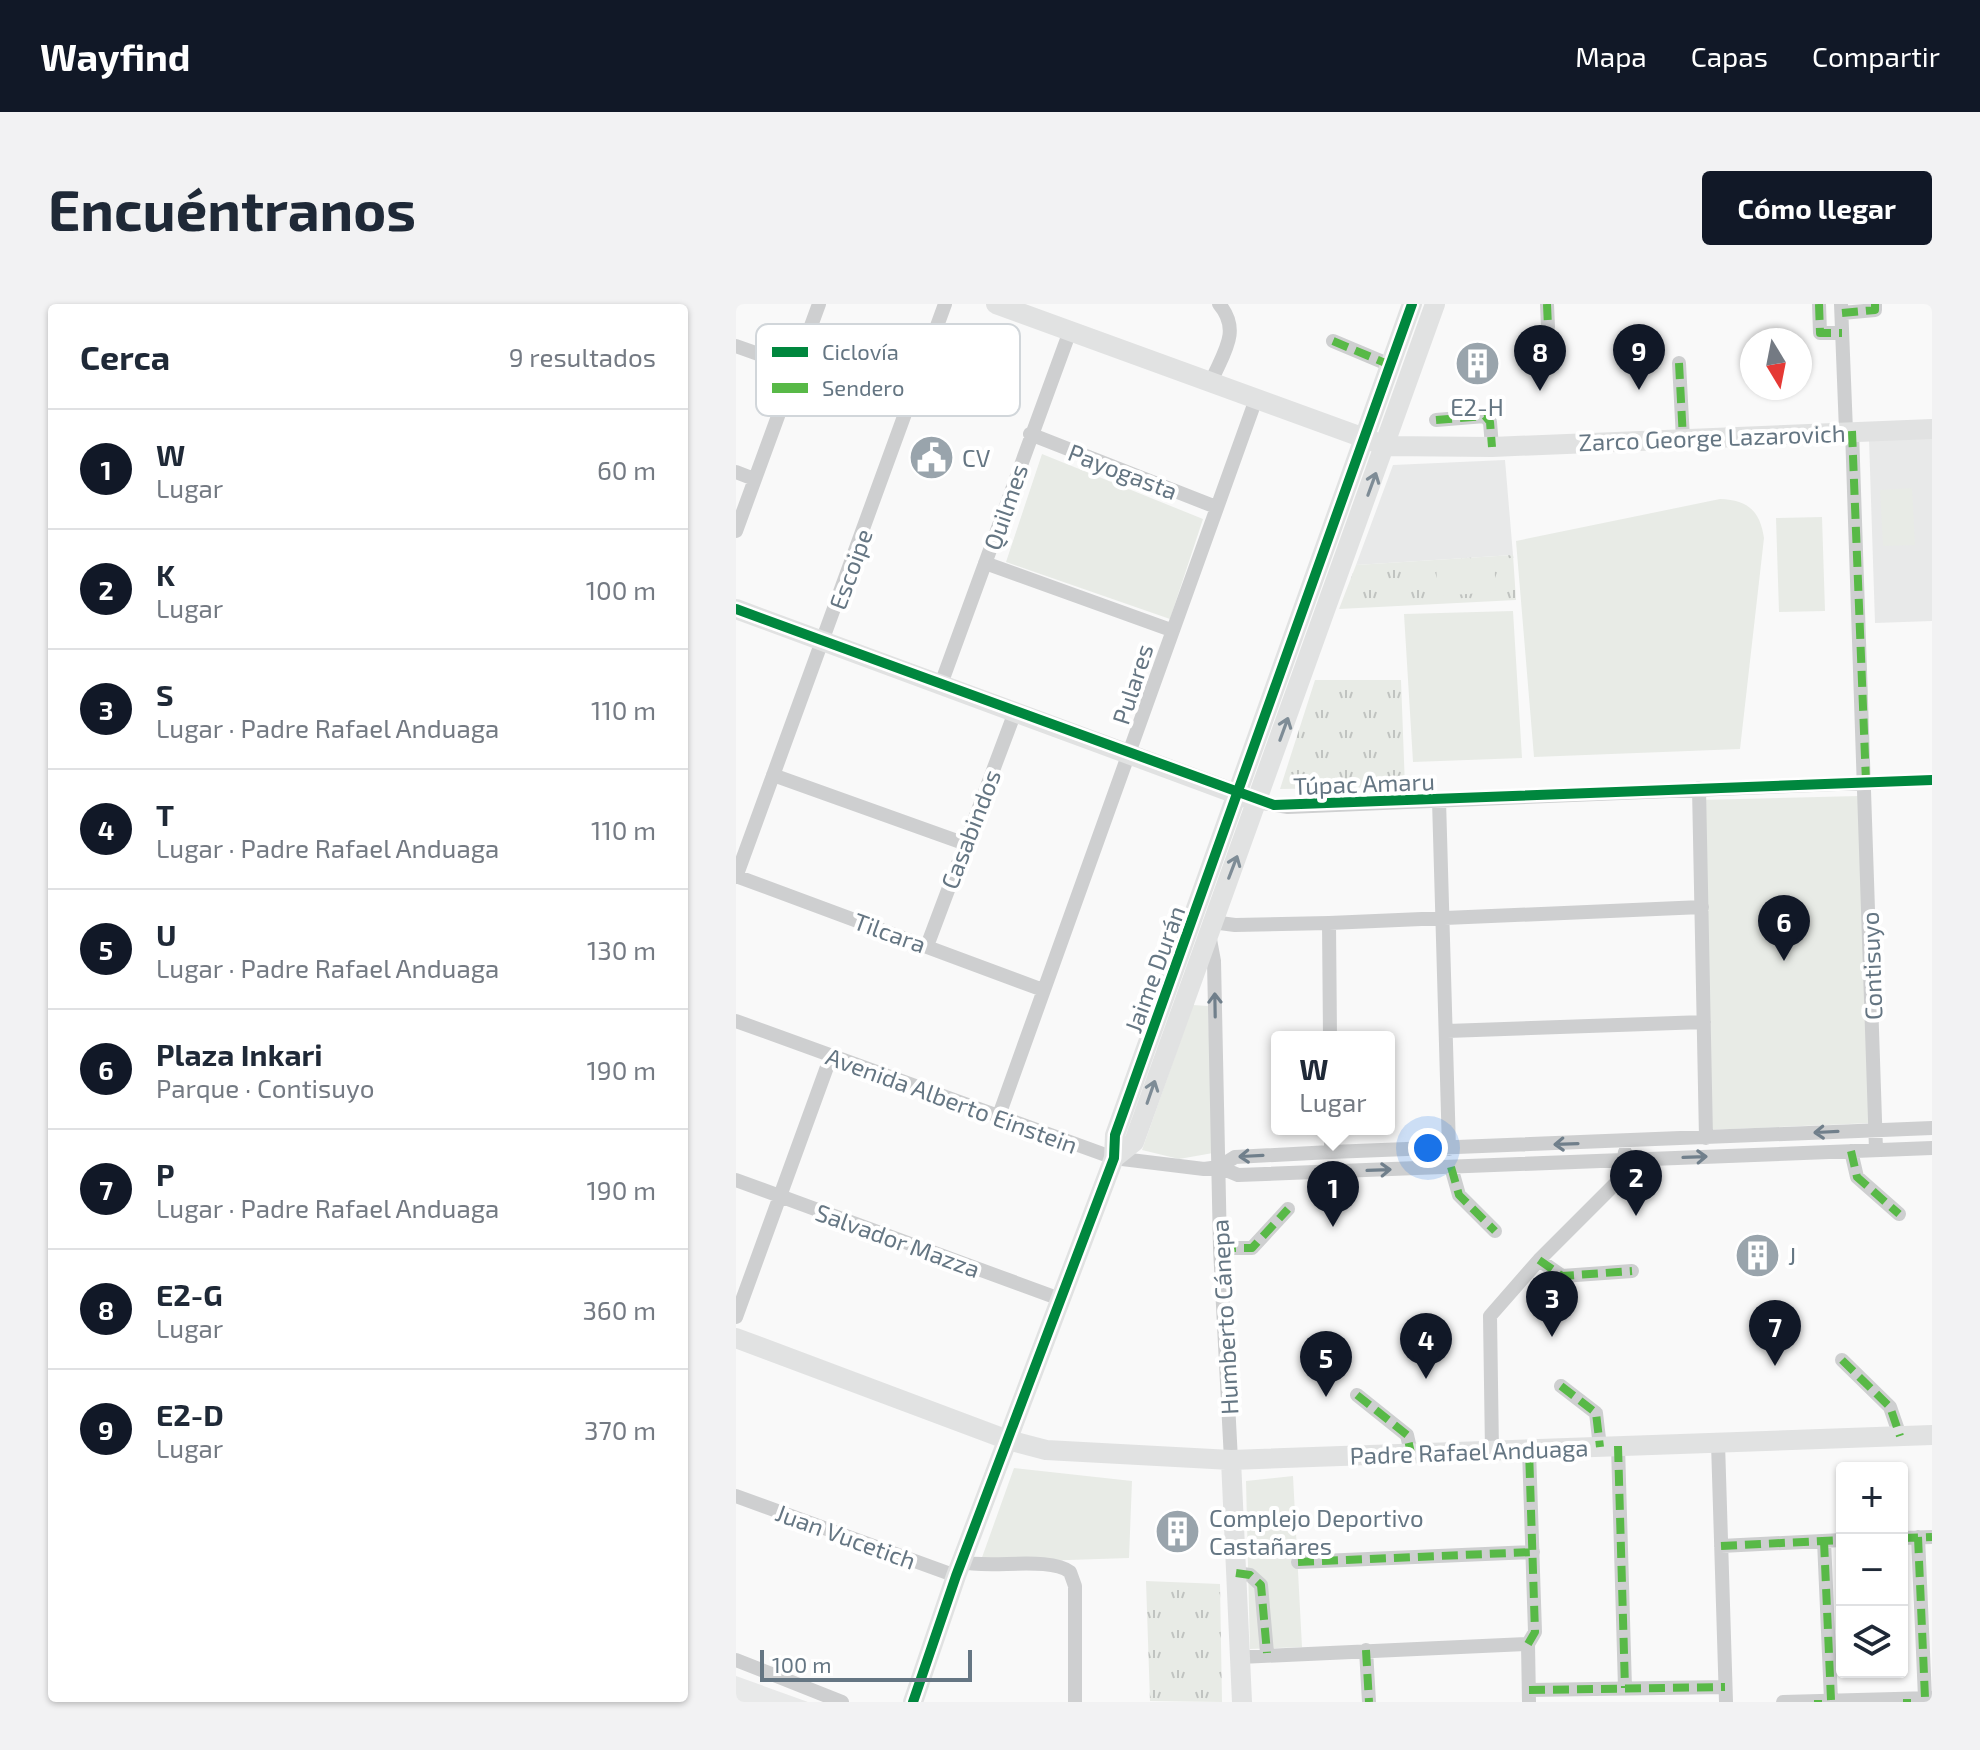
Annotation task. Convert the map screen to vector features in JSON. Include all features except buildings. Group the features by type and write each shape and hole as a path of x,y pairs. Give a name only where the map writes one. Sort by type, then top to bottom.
{"street":[{"path":"811,324 819,304"},
{"name":"Escoipe","path":"938,324 945,304"},
{"path":"996,304 1386,446"},
{"path":"1211,382 1232,331 1229,316 1219,304"},
{"path":"1248,799 1365,438 1412,304"},
{"name":"Jaime Durán","path":"1114,1158 1115,1135 1386,446 1435,304"},
{"path":"1547,304 1548,327"},
{"path":"1819,304 1820,333 1842,333"},
{"path":"1841,308 1875,310 1875,304"},
{"name":"Contisuyo","path":"1841,308 1866,782 1876,1150"},
{"name":"Quilmes","path":"941,684 1070,331"},
{"path":"1333,341 1390,365"},
{"path":"736,346 756,353"},
{"path":"1679,363 1683,439"},
{"name":"Pulares","path":"998,1118 1256,399"},
{"path":"736,531 777,416"},
{"name":"Escoipe","path":"736,876 905,416"},
{"path":"1436,420 1485,416 1490,422 1492,447"},
{"name":"Zarco George Lazarovich","path":"1386,446 1492,447 1932,429"},
{"name":"Payogasta","path":"1030,434 1216,507"},
{"path":"736,472 754,479"},
{"path":"985,563 1171,630"},
{"name":"Túpac Amaru","path":"736,609 1248,799 1288,807 1932,780"},
{"name":"Casabindos","path":"927,946 963,843 1015,712"},
{"path":"773,775 963,843"},
{"path":"1699,788 1706,1138"},
{"name":"Jaime Durán","path":"1114,1158 1134,1142 1210,927 1248,799"},
{"path":"1439,800 1449,1149"},
{"name":"Tilcara","path":"736,876 1043,990"},
{"path":"1210,927 1702,907"},
{"path":"1329,923 1330,1031"},
{"name":"Humberto Cánepa","path":"1210,927 1214,961 1220,1248 1242,1702"},
{"name":"Avenida Alberto Einstein","path":"736,1021 1114,1158 1192,1168 1219,1167 1238,1175 1932,1148"},
{"path":"1447,1031 1704,1022"},
{"path":"736,1317 831,1056"},
{"name":"Avenida Alberto Einstein","path":"1219,1167 1235,1157 1932,1128"},
{"path":"1331,1135 1331,1152"},
{"path":"1492,1451 1490,1316 1539,1260 1620,1179 1625,1142"},
{"path":"1851,1151 1857,1177 1899,1214"},
{"path":"913,1702 959,1569 1114,1158"},
{"path":"1451,1167 1459,1195 1495,1231"},
{"name":"Salvador Mazza","path":"736,1180 1060,1299"},
{"path":"1220,1248 1252,1248 1288,1209"},
{"path":"1539,1260 1562,1276 1632,1271"},
{"name":"Padre Rafael Anduaga","path":"736,1338 1008,1440 1046,1450 1231,1460 1932,1435"},
{"path":"1842,1360 1890,1407 1900,1436"},
{"path":"1561,1386 1596,1413 1609,1446 1625,1688"},
{"path":"1357,1395 1407,1435 1411,1453"},
{"path":"1529,1450 1535,1632 1528,1644 1529,1696 1625,1688 1725,1694 1718,1443"},
{"name":"Juan Vucetich","path":"736,1496 959,1569 1054,1565 1070,1572 1075,1586 1075,1702"},
{"path":"1783,1702 1928,1698 1925,1537"},
{"path":"1721,1546 1836,1540"},
{"path":"1822,1701 1824,1541"},
{"path":"1298,1562 1533,1552"},
{"path":"1236,1573 1250,1575 1264,1592 1267,1653"},
{"path":"1240,1657 1267,1653 1528,1644"},
{"path":"1366,1650 1369,1702"},
{"path":"736,1660 842,1702"}],"shaded area":[{"path":"1932,436 1932,621 1875,623 1869,439"},
{"path":"1505,460 1513,555 1356,565 1393,465"},
{"path":"736,1676 808,1702 736,1702"}],"green space":[{"path":"1042,454 1203,519 1170,619 1006,562"},
{"path":"1912,488 1915,545 1883,546 1880,490"},
{"path":"1720,499 1738,502 1751,509 1756,514 1764,538 1740,749 1534,757 1516,541"},
{"path":"1822,517 1825,611 1779,612 1776,518"},
{"path":"1513,555 1516,600 1339,609 1356,565"},
{"path":"1494,561 1496,592 1438,596 1436,565"},
{"path":"1513,611 1522,758 1413,762 1404,614"},
{"path":"1315,680 1401,680 1405,787 1280,789"},
{"path":"1859,796 1872,1123 1706,1130 1699,800"},
{"path":"1193,1005 1208,1006 1213,1153 1179,1159 1142,1150"},
{"path":"1014,1468 1132,1481 1129,1558 980,1563"},
{"path":"1293,1476 1302,1647 1250,1649 1246,1481"},
{"path":"1146,1581 1220,1584 1222,1702 1150,1701"}],"marked path":[{"path":"1547,304 1548,327"},
{"path":"1819,304 1820,333 1842,333"},
{"path":"1842,313 1875,310 1875,304"},
{"path":"1333,341 1390,365"},
{"path":"1679,363 1683,439"},
{"path":"1436,420 1485,416 1490,422 1492,447"},
{"path":"1852,431 1866,782"},
{"path":"1851,1151 1857,1177 1899,1214"},
{"path":"1451,1167 1459,1195 1495,1231"},
{"path":"1220,1248 1252,1248 1288,1209"},
{"path":"1539,1260 1562,1276 1632,1271"},
{"path":"1842,1360 1890,1407 1900,1436"},
{"path":"1561,1386 1596,1413 1600,1447"},
{"path":"1357,1395 1407,1435 1411,1453"},
{"path":"1618,1446 1625,1688"},
{"path":"1528,1644 1535,1632 1529,1450"},
{"path":"1918,1537 1925,1698"},
{"path":"1908,1538 1932,1537"},
{"path":"1721,1546 1836,1540"},
{"path":"1824,1541 1831,1700"},
{"path":"1298,1562 1533,1552"},
{"path":"1236,1573 1250,1575 1261,1585 1267,1653"},
{"path":"1366,1650 1369,1702"},
{"path":"1529,1690 1725,1687"}],"cycle path":[{"path":"913,1702 956,1576 1114,1158 1115,1135 1412,304"},
{"path":"736,609 1274,805 1932,780"}],"place":[{"name":"E2-H","path":"1477,364"},
{"name":"E2-D","path":"1639,390"},
{"name":"E2-G","path":"1540,391"},
{"name":"CV","path":"931,457"},
{"name":"Plaza Inkari","path":"1784,961"},
{"name":"K","path":"1636,1216"},
{"name":"W","path":"1333,1227"},
{"name":"J","path":"1757,1255"},
{"name":"S","path":"1552,1337"},
{"name":"P","path":"1775,1366"},
{"name":"T","path":"1426,1379"},
{"name":"U","path":"1326,1397"},
{"name":"Complejo Deportivo Castañares","path":"1178,1531"}]}
